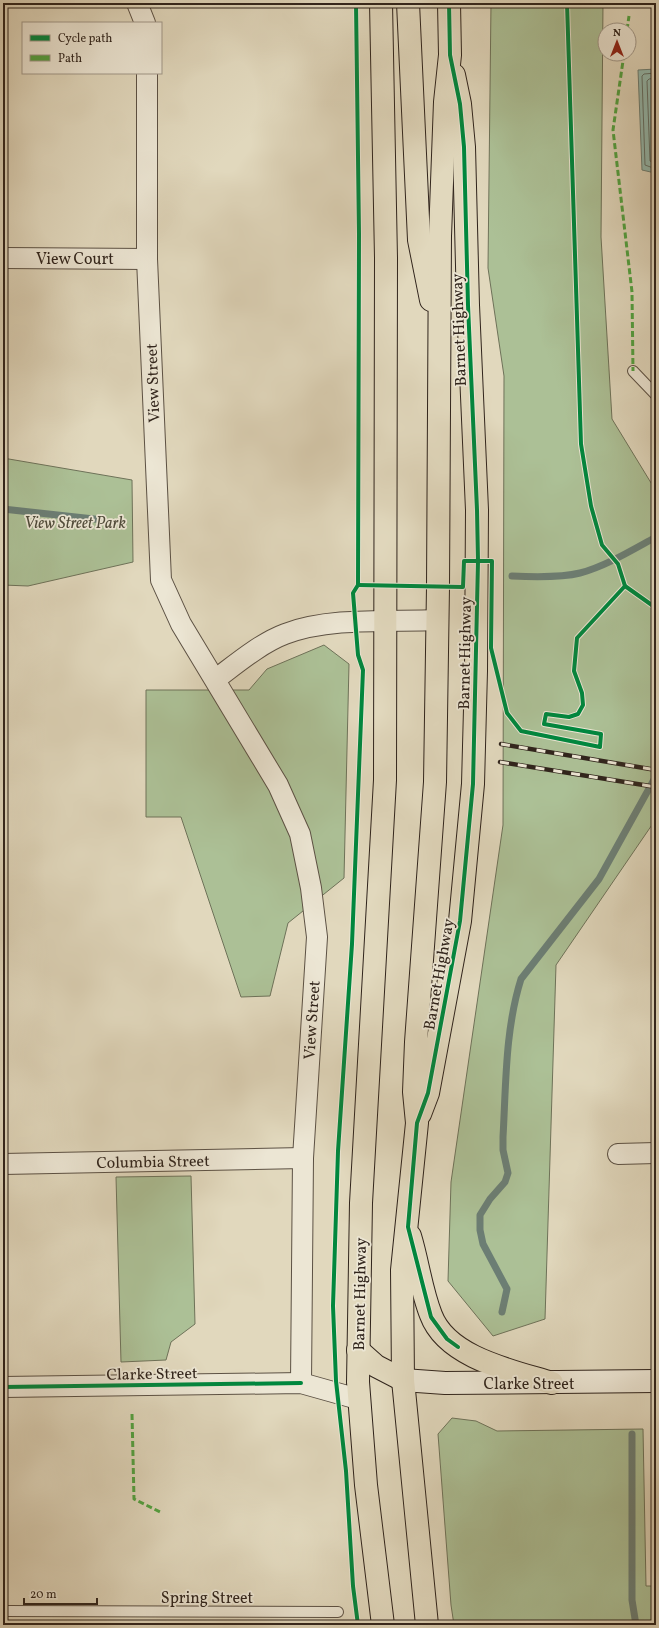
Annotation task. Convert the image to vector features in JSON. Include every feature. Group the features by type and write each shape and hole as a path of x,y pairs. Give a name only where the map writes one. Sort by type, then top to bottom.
{"main road":[{"name":"Barnet Highway","path":"381,3 386,258 385,780 361,1203 358,1399 383,1625"},
{"path":"408,3 419,240 439,332"},
{"name":"Barnet Highway","path":"427,1625 403,1380 402,1270 408,1227 417,1123 414,1092 416,1042 434,782 439,332 445,102 450,55 449,3"},
{"name":"Barnet Highway","path":"417,1123 428,1093 460,921 473,769 478,561 477,510 468,305 464,147 460,104 450,55"},
{"path":"408,1227 431,1317 446,1339 481,1360 552,1383"},
{"path":"358,1350 388,1374 403,1380"},
{"name":"Clarke Street","path":"403,1380 445,1383 656,1381"}],"street":[{"path":"137,3 145,22"},
{"name":"View Street","path":"147,74 147,259 161,580 181,624 216,679 278,785 300,834 311,888 317,937 302,1158 302,1383"},
{"name":"View Court","path":"3,258 147,259"},
{"path":"216,679 244,658 284,634 319,625 437,620"},
{"path":"618,1154 656,1153"},
{"name":"Columbia Street","path":"3,1164 302,1158"},
{"name":"Clarke Street","path":"3,1387 302,1383 358,1399"}],"lane":[{"path":"632,371 656,395"},
{"name":"Spring Street","path":"3,1611 338,1612"}],"green space":[{"path":"491,3 603,3 603,22 597,22 597,62 602,62 601,237 612,419 656,491 656,819 556,965 545,1319 493,1336 448,1281 451,1182 503,825 504,376 488,268"},
{"name":"View Street Park","path":"3,458 132,480 133,562 28,586 3,585"},
{"path":"324,645 349,664 344,878 288,923 270,996 241,997 181,817 146,817 146,690 249,690 267,669"},
{"path":"191,1176 195,1324 171,1342 166,1360 121,1362 116,1177"},
{"path":"452,1418 476,1421 497,1431 643,1429 646,1586 656,1586 656,1625 454,1625 451,1605 438,1434"}],"water":[{"path":"656,69 655,173 642,170 638,70"}],"waterway":[{"path":"3,509 103,520"},
{"path":"512,576 537,577 572,575 580,573 609,562 656,537"},
{"path":"502,1312 507,1289 483,1244 480,1230 480,1215 490,1199 505,1182 508,1173 503,1150 507,1058 512,1018 521,979 599,879 656,776"},
{"path":"632,1434 632,1600 636,1625"}],"railway":[{"path":"501,744 656,770"},
{"path":"500,762 656,787"}],"marked path":[{"path":"628,22 629,16"},
{"path":"623,62 613,130 632,292 633,371"},
{"path":"132,1414 134,1499 162,1513"}],"cycle path":[{"path":"356,3 359,234 358,585 353,593 358,655 363,670 352,944 338,1151 333,1306 336,1381 346,1471 353,1586 358,1625"},
{"path":"449,3 450,55 460,104 464,147 468,305 477,510 478,561 473,784 460,921 428,1093 417,1123 408,1227 431,1317 447,1339 458,1347"},
{"path":"567,3 581,444 591,506 602,545 618,564 625,586 656,608"},
{"path":"358,585 463,587 464,561 492,561 491,648 507,713 521,731 600,747 601,734 544,724 546,714 569,717 578,714 583,705 582,693 574,671 577,638 625,586"},
{"path":"3,1387 301,1383"}]}
